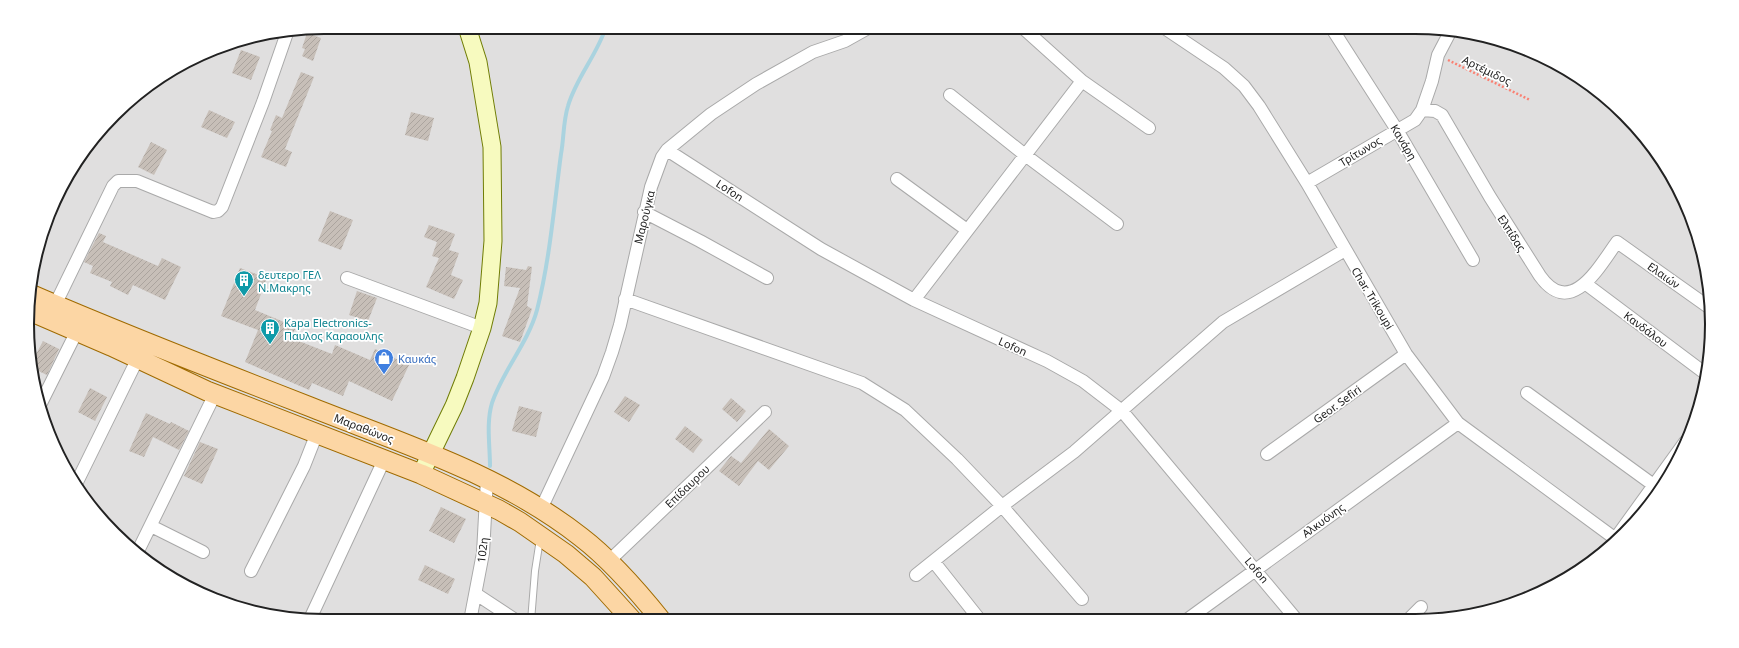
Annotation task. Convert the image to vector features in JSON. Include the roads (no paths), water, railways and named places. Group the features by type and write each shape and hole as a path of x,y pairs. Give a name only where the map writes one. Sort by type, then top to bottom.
{"main road":[{"name":"Μαραθώνος","path":"35,296 125,334 431,454 487,479 541,509 581,537 609,561 656,614"},
{"name":"Μαραθώνος","path":"35,313 138,358 215,394 421,474 486,504 520,522 566,554 593,577 627,614"}],"street":[{"path":"421,474 454,406 482,328 488,303 493,241 492,147 478,62 469,34"},
{"name":"Μαρούγκα","path":"541,509 603,377 616,339 644,212 662,157 667,150 712,114 756,84 813,52 845,41 858,34"},
{"path":"1030,34 1082,81 1149,128"},
{"name":"Char. Trikoupi","path":"1173,34 1224,68 1244,86 1259,106 1406,354 1458,423 1612,537"},
{"name":"Κανάρη","path":"1336,34 1397,130 1473,260"},
{"path":"55,305 113,186 118,182 136,181 213,212 218,211 222,207 263,102 286,36"},
{"name":"Τρίτωνος","path":"1306,183 1415,120 1422,110 1432,81 1438,55 1448,36"},
{"path":"914,300 1082,81"},
{"path":"950,95 1117,224"},
{"name":"Ελπίδας","path":"1422,110 1435,111 1442,115 1490,197 1547,285 1556,292 1572,292 1586,284 1617,242"},
{"name":"Lofon","path":"667,150 821,249 914,300 1047,361 1083,380 1122,411 1256,569 1292,614"},
{"path":"898,179 967,230"},
{"path":"644,212 767,278"},
{"name":"Ελαιών","path":"1617,242 1704,304"},
{"path":"916,575 1002,506 1074,452 1223,322 1345,250"},
{"path":"347,278 482,328"},
{"name":"Κανδάλου","path":"1586,284 1701,370"},
{"path":"625,299 862,383 905,410 957,459 1002,506 1082,599"},
{"path":"44,398 77,331"},
{"name":"Geor. Sefiri","path":"1267,454 1406,354"},
{"path":"79,479 138,358"},
{"path":"1527,393 1655,486"},
{"path":"140,548 152,526 215,394"},
{"name":"Επίδαυρου","path":"609,561 765,412"},
{"name":"Αλκυόνης","path":"1195,614 1458,423"},
{"path":"251,570 304,466 317,434"},
{"path":"313,613 384,460"},
{"name":"102η","path":"472,614 483,553 487,479"},
{"path":"152,526 203,552"},
{"path":"934,562 975,614"},
{"path":"476,594 506,614"},
{"path":"1413,614 1421,607"}],"lane":[{"path":"531,614 540,536"}],"waterway":[{"path":"490,466 489,418 492,403 496,391 528,334 537,310 551,232 566,112 576,86 603,34"}],"place":[{"name":"δευτερο ΓΕΛ Ν.Μακρης","path":"244,297"},
{"name":"Kapa Electronics- Παυλος Καραουλης","path":"270,345"},
{"name":"Καυκάς","path":"384,375"}]}
